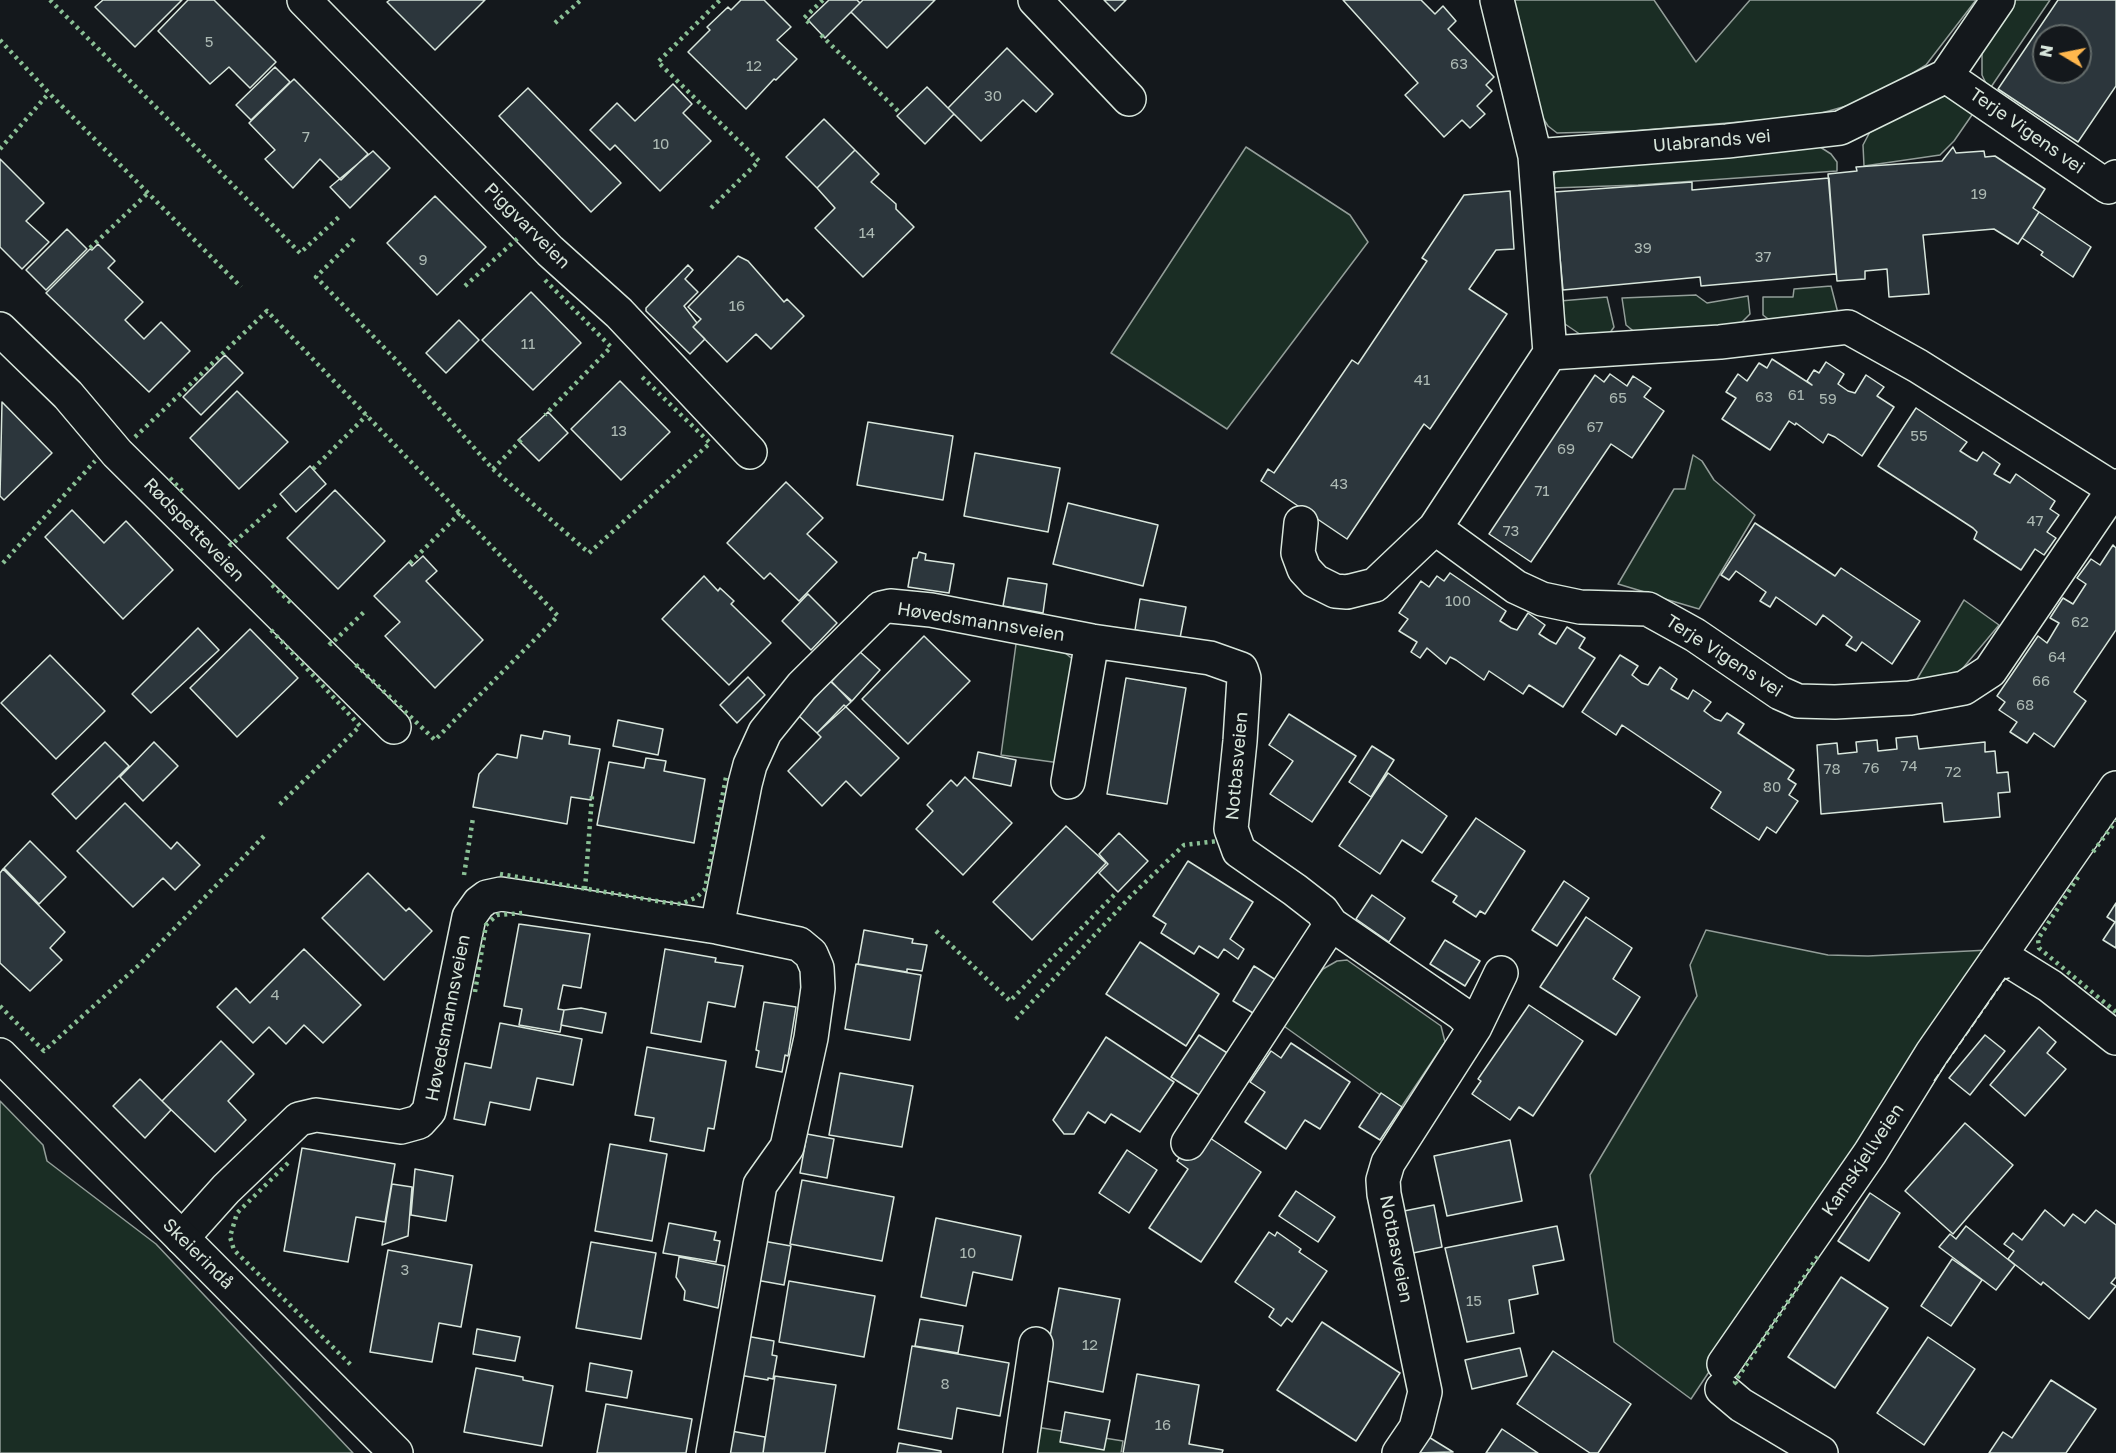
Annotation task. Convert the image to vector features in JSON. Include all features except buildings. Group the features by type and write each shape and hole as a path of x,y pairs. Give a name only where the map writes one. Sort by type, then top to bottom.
{"street":[{"name":"Piggvarveien","path":"304,0 550,251 619,313 750,452"},
{"path":"1035,0 1129,99"},
{"path":"1301,523 1298,553 1304,569 1315,581 1335,591 1347,592 1375,585 1435,528 1550,354 1535,156 1497,0"},
{"name":"Ulabrands vei","path":"1535,156 1727,141 1840,128 1946,76 1998,0"},
{"name":"Terje Vigens vei","path":"1946,76 2114,185"},
{"name":"Terje Vigens vei","path":"1435,528 1516,587 1542,599 1580,607 1648,609 1695,635 1780,693 1798,701 1835,702 1910,698 1964,688 1990,671 2115,488 1918,366 1848,327 1720,342 1550,354"},
{"name":"Rødspetteveien","path":"0,329 68,395 117,453 394,727"},
{"name":"Høvedsmannsveien","path":"717,927 745,784 750,765 765,732 802,686 881,608 931,610 1092,641 1210,658 1241,669"},
{"path":"1068,782 1092,641"},
{"name":"Notbasveien","path":"1241,669 1244,678 1231,829 1233,840 1244,856 1322,911 1331,924 1462,1014 1474,1027"},
{"name":"Kamskjellveien","path":"1821,1453 1741,1405 1723,1377 1870,1153 1932,1053 2116,788"},
{"name":"Høvedsmannsveien","path":"182,1238 226,1190 299,1119 316,1115 402,1127 419,1122 429,1111 468,917 487,897 501,894 717,927 799,944 811,954 817,968 818,987 801,1088 787,1147 760,1185 713,1453"},
{"path":"1188,1143 1331,924"},
{"path":"2000,955 2050,986 2116,1038"},
{"name":"Notbasveien","path":"1399,1453 1416,1428 1425,1392 1383,1194 1383,1180 1388,1163 1474,1027 1501,973"},
{"name":"Skeierindå","path":"0,1056 396,1453"},
{"path":"1020,1453 1036,1344"}],"green space":[{"path":"1506,0 1654,0 1696,62 1750,0 1976,0 1926,65 1871,99 1811,116 1632,131 1557,133 1548,126 1541,115"},
{"path":"2015,0 2050,0 1989,90 1982,75 1982,51"},
{"path":"1947,95 1974,112 1954,141 1940,155 1864,166 1863,145 1873,126 1930,96"},
{"path":"1814,143 1831,154 1837,162 1837,171 1638,185 1552,188 1552,177 1557,170"},
{"path":"1246,147 1350,215 1368,242 1227,429 1111,353"},
{"path":"1831,286 1839,317 1772,322 1763,315 1763,297 1793,297 1794,289"},
{"path":"1696,295 1707,303 1748,296 1750,314 1738,326 1637,334 1626,325 1622,298"},
{"path":"1607,297 1614,327 1607,337 1584,337 1562,322 1560,301"},
{"path":"1693,455 1702,461 1714,480 1755,515 1699,609 1665,599 1662,603 1648,593 1618,584 1674,489 1685,489"},
{"path":"1964,600 1999,625 1958,674 1914,684"},
{"path":"1016,644 1059,648 1075,661 1060,763 1001,755"},
{"path":"1706,930 1828,955 1868,956 1989,950 1691,1399 1614,1342 1590,1175 1697,996 1690,965"},
{"path":"1347,960 1441,1026 1445,1042 1400,1109 1281,1024 1323,969 1337,961"},
{"path":"0,1101 43,1145 47,1161 156,1244 353,1453 0,1453"},
{"path":"1030,1426 1123,1441 1121,1453 1025,1453"}],"hedge":[{"path":"50,0 300,253 340,216"},
{"path":"555,23 581,0"},
{"path":"711,208 759,161 658,62 720,0"},
{"path":"809,23 804,18 823,0"},
{"path":"821,35 898,111"},
{"path":"0,40 49,93 241,287"},
{"path":"0,149 49,93"},
{"path":"90,248 148,193"},
{"path":"465,286 519,237"},
{"path":"354,239 316,277 397,361 493,469 589,553 710,443 640,375"},
{"path":"545,280 611,347 545,415"},
{"path":"135,437 267,311 558,616 435,740 354,663"},
{"path":"313,469 367,415"},
{"path":"493,469 523,438"},
{"path":"3,563 95,461"},
{"path":"170,478 185,494"},
{"path":"229,543 231,545 278,503"},
{"path":"410,563 460,513"},
{"path":"272,585 292,604"},
{"path":"329,642 331,644 366,610"},
{"path":"271,630 360,726 278,806"},
{"path":"500,874 681,904 697,897 705,889 726,777"},
{"path":"585,889 592,796"},
{"path":"464,875 473,818"},
{"path":"2093,852 2116,821"},
{"path":"0,1006 44,1051 140,964 265,835"},
{"path":"1016,1019 1131,896 1184,845 1218,841"},
{"path":"2078,877 2038,939 2039,948 2116,1012"},
{"path":"936,931 1010,1001 1115,894"},
{"path":"475,992 486,925 497,915 523,913"},
{"path":"288,1163 237,1213 230,1237 234,1250 351,1365"},
{"path":"1737,1384 1735,1382 1818,1256"}],"fence":[{"path":"1934,1081 2005,979 2010,978"}]}
